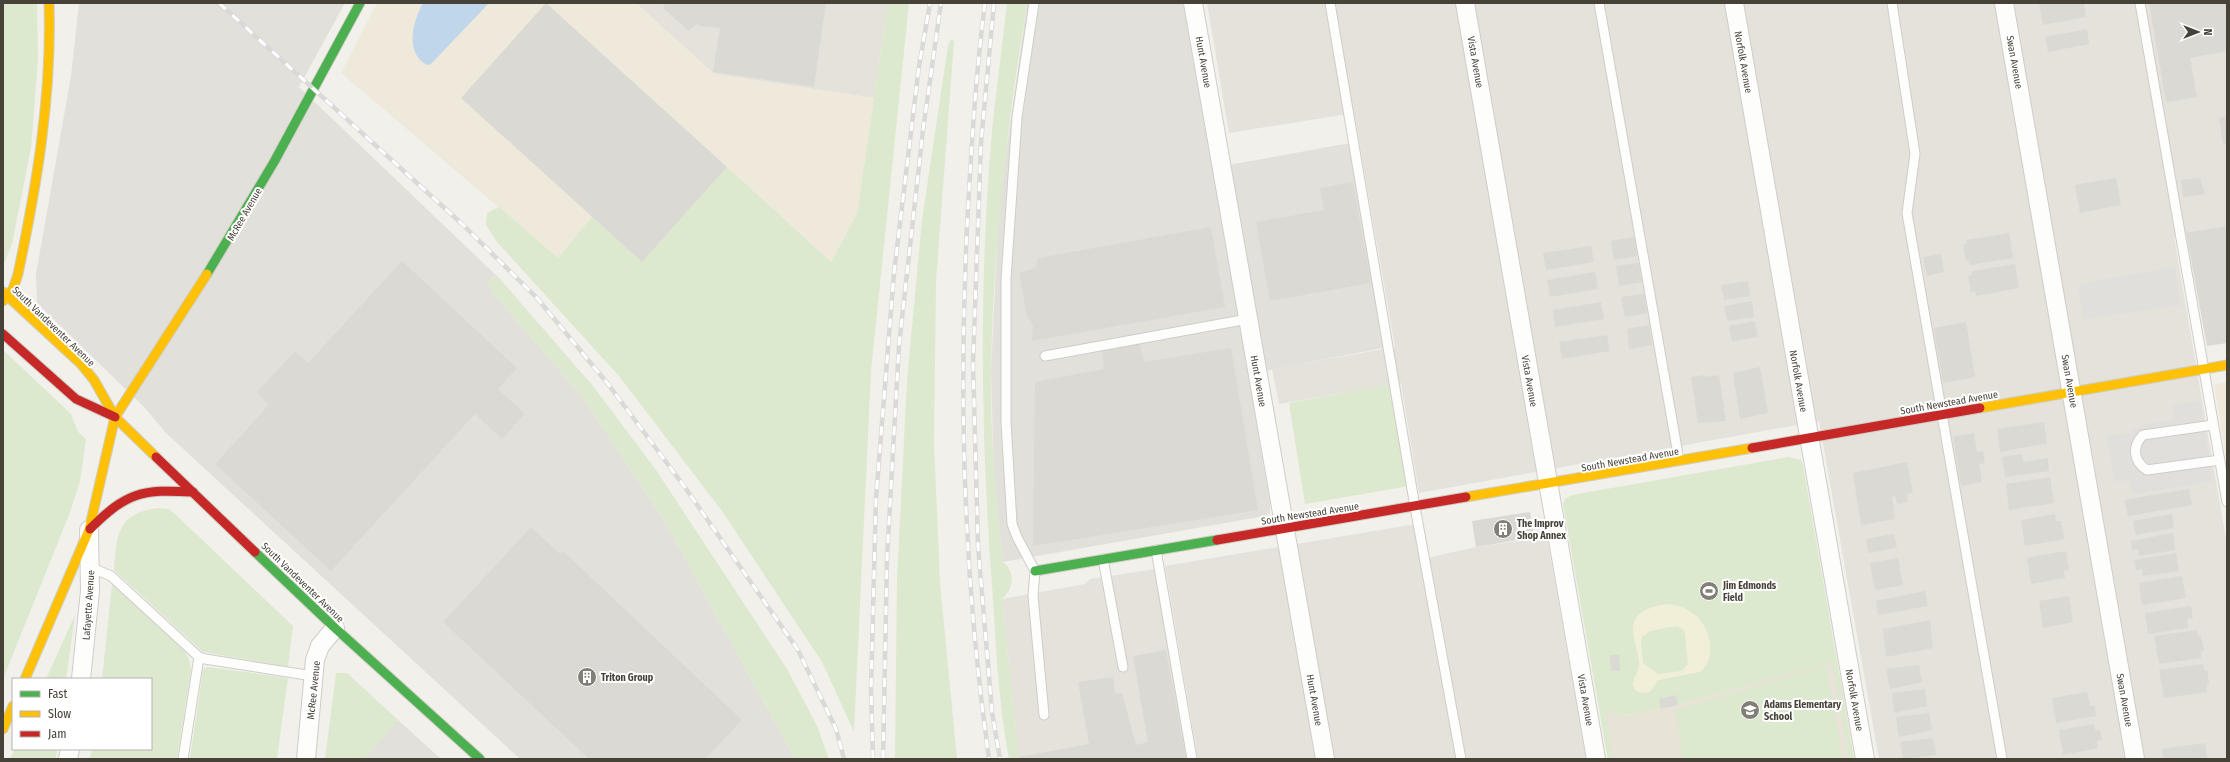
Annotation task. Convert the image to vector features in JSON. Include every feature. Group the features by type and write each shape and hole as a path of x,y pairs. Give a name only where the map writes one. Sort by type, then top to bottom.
{"main road":[{"path":"5,297 16,280 43,136 50,46 49,3"},
{"name":"McRee Avenue","path":"89,530 115,417 220,254 274,162 360,3"},
{"name":"South Vandeventer Avenue","path":"5,297 81,364 94,380 115,417 335,628 480,759"},
{"name":"South Vandeventer Avenue","path":"3,334 76,399 115,417"},
{"name":"South Newstead Avenue","path":"1036,570 1679,462 1942,414 2227,365"},
{"path":"25,678 89,530 115,505 131,495 150,492 193,492"},
{"path":"3,729 12,708"}],"street":[{"name":"Hunt Avenue","path":"1193,3 1325,759"},
{"name":"Vista Avenue","path":"1466,3 1596,759"},
{"name":"Norfolk Avenue","path":"1734,3 1808,438 1865,759"},
{"name":"Swan Avenue","path":"2004,3 2135,759"},
{"name":"Lafayette Avenue","path":"81,678 88,615 90,566 89,530"},
{"name":"McRee Avenue","path":"306,759 315,660 320,646 335,628"}],"lane":[{"path":"1034,3 1017,117 1008,242 1006,280 1006,422 1012,524 1017,537 1036,570 1033,596 1044,715"},
{"path":"1330,3 1415,507 1461,759"},
{"path":"1599,3 1679,462"},
{"path":"1892,3 1915,154 1907,213 2002,759"},
{"path":"2140,3 2227,502"},
{"path":"1045,356 1248,319"},
{"path":"2213,425 2143,435 2138,440 2135,449 2136,458 2140,466 2147,470 2220,460"},
{"path":"1156,550 1192,759"},
{"path":"1103,559 1123,667"},
{"path":"90,566 111,576 199,657 314,676"},
{"path":"184,759 199,657"}],"shaded area":[{"path":"79,3 345,3 299,87 500,279 492,277 492,292 581,395 664,520 795,759 520,759 166,433 145,408 37,303 36,274 71,76"},
{"path":"377,3 636,3 714,74 874,98 857,214 831,262 810,568 558,258 341,73"},
{"path":"636,3 888,3 874,98 714,74"},
{"path":"1027,3 1183,3 1212,168 1350,143 1383,348 1248,374 1270,504 1270,513 1265,516 1003,562 994,478 991,372 999,204"},
{"path":"1207,3 2227,3 2227,226 2174,237 2227,545 2227,759 1879,759 1819,421 1419,493 1401,383 1279,404 1272,369 1395,347 1354,113 1229,133"},
{"path":"2175,267 2181,305 2084,319 2078,286 2091,282"},
{"path":"2227,382 2227,463 2214,385"},
{"path":"2200,401 2213,481 2133,494 2129,480 2115,482 2107,436 2129,433 2144,425 2173,420 2173,405"},
{"path":"1416,524 1422,559 1476,547 1547,537 1586,759 1198,759 1165,566"},
{"path":"1155,569 1189,759 1019,759 1002,599 1085,584 1090,579"},
{"name":"Adams Elementary School","path":"1837,660 1854,759 1608,759 1600,714 1610,711 1622,716 1661,709"},
{"path":"398,720 441,759 364,759"}],"green space":[{"path":"3,3 37,3 38,60 31,148 12,244 3,266"},
{"path":"888,3 909,3 871,371 854,732 822,662 722,511 619,376 497,242 486,225 487,213 499,207 558,258 592,217 642,262 727,167 831,262 857,214"},
{"path":"1007,3 1027,3 1007,141 998,233 992,326 991,420 1003,562 1007,566 1012,576 1009,590 1002,599 1019,759 1009,759 1000,694 988,530 983,364 983,309 987,198 991,143"},
{"path":"951,40 954,41 936,281 934,444 940,583 957,759 895,759 897,580 907,380 922,220 948,46"},
{"path":"492,277 500,279 593,386 656,470 787,669 817,726 829,759 795,759 664,520 581,395 492,292 487,283"},
{"path":"3,350 71,414 78,432 86,439 80,481 69,515 3,679"},
{"path":"1393,384 1409,486 1305,504 1289,403"},
{"name":"Jim Edmonds Field","path":"1788,457 1801,460 1803,465 1854,759 1849,759 1832,662 1661,709 1621,716 1610,711 1605,713 1613,759 1608,759 1563,504 1565,499 1572,495"},
{"path":"157,508 169,509 175,514 293,626 288,667 203,652 114,570 116,546 118,536 122,528 134,515"},
{"path":"112,585 118,588 185,651 189,659 191,670 177,759 90,758 92,750 152,750 152,678 102,678"},
{"path":"75,615 66,678 46,678"},
{"name":"Adams Elementary School","path":"1826,666 1842,759 1683,759 1675,710"},
{"path":"208,667 288,678 277,759 190,759 203,669"},
{"path":"336,673 347,673 398,720 364,759 325,759"},
{"path":"14,750 57,750 56,759 10,759"}],"sand":[{"path":"1667,604 1683,608 1698,617 1710,640 1711,649 1709,658 1706,665 1700,672 1658,680 1650,692 1640,693 1633,687 1639,661 1633,626 1637,616 1644,611 1653,607","holes":["1676,626 1683,629 1685,634 1688,664 1682,671 1658,674 1643,663 1641,644 1642,637 1650,631"]}],"water":[{"path":"423,3 489,3 431,64 427,65 420,60 415,53 413,45 414,27 419,10"}],"building":[{"path":"546,3 727,167 642,262 461,98"},
{"path":"663,3 826,3 814,87 713,72 720,28 700,26 697,23 689,31 663,8 665,5"},
{"path":"2039,3 2084,3 2086,17 2043,25"},
{"path":"2149,3 2227,3 2227,51 2190,58 2197,97 2166,102"},
{"path":"2087,29 2089,44 2048,52 2045,37"},
{"path":"2227,116 2227,143 2223,144 2219,118"},
{"path":"2116,178 2121,205 2080,213 2075,185"},
{"path":"2200,178 2205,194 2183,197 2181,180"},
{"path":"1353,182 1371,283 1270,301 1256,222 1324,210 1320,188"},
{"path":"2227,226 2227,343 2207,346 2186,233"},
{"path":"1211,227 1225,307 1032,341 1033,325 1027,316 1019,273 1036,268 1038,258"},
{"path":"2009,233 2013,258 1970,265 1969,261 1966,261 1963,245 1967,244 1966,240"},
{"path":"1634,237 1637,256 1614,260 1611,241"},
{"path":"1591,246 1594,262 1546,270 1543,253"},
{"path":"1941,254 1944,272 1927,276 1923,257"},
{"path":"402,261 517,368 498,389 525,414 502,439 475,414 331,571 215,464 269,405 257,392 295,351 308,363"},
{"path":"1638,263 1642,282 1619,286 1616,266"},
{"path":"2015,264 2019,288 1976,296 1975,291 1971,292 1968,276 1972,275 1972,271"},
{"path":"1595,272 1598,289 1550,297 1547,280"},
{"path":"1748,281 1750,296 1724,300 1721,285"},
{"path":"1644,294 1647,313 1625,317 1621,297"},
{"path":"1752,301 1754,317 1727,321 1724,306"},
{"path":"1601,302 1604,319 1555,327 1553,310"},
{"path":"1755,321 1758,337 1732,341 1729,326"},
{"path":"1966,322 1975,377 1943,383 1934,328"},
{"path":"1649,325 1652,345 1629,349 1627,329"},
{"path":"1607,335 1610,351 1562,359 1559,342"},
{"path":"1140,344 1144,362 1231,348 1258,510 1033,546 1035,382 1104,369 1102,350"},
{"path":"1760,367 1768,413 1740,419 1733,373"},
{"path":"1705,375 1705,377 1719,375 1726,421 1698,423 1691,377"},
{"path":"2044,422 2047,443 2000,452 1997,429"},
{"path":"1974,433 1977,452 1983,451 1985,463 1979,464 1982,482 1961,486 1953,437"},
{"path":"2022,454 2023,462 2048,458 2049,471 2005,477 2002,457"},
{"path":"1907,462 1913,493 1907,494 1908,502 1897,504 1895,496 1892,497 1895,519 1861,525 1853,473"},
{"path":"2050,477 2054,503 2009,510 2006,484"},
{"path":"2189,489 2192,505 2128,516 2124,500"},
{"name":"The Improv Shop Annex","path":"1530,512 1534,537 1476,547 1472,521"},
{"path":"2055,514 2056,521 2061,521 2064,539 2025,546 2021,520"},
{"path":"2172,514 2174,528 2136,535 2133,521"},
{"name":"Triton Group","path":"531,527 560,554 563,551 742,720 705,759 589,759 443,622"},
{"path":"2173,533 2175,550 2139,556 2138,549 2132,550 2131,541"},
{"path":"1894,534 1897,548 1868,553 1866,539"},
{"path":"2066,551 2069,570 2064,571 2065,578 2031,584 2027,558"},
{"path":"2176,553 2179,571 2143,576 2142,569 2136,570 2134,560"},
{"path":"1898,558 1903,585 1875,590 1870,563"},
{"path":"2182,576 2186,598 2142,605 2139,583"},
{"path":"1925,591 1928,606 1878,615 1876,601"},
{"path":"2069,596 2073,622 2043,628 2039,601"},
{"path":"2191,606 2193,618 2187,619 2188,628 2148,634 2145,613"},
{"path":"1930,620 1933,648 1886,657 1883,629"},
{"path":"2197,630 2198,636 2201,636 2204,651 2201,651 2201,658 2159,664 2154,636"},
{"path":"1166,650 1186,759 1019,759 1019,757 1089,744 1078,682 1113,677 1115,694 1122,693 1136,745 1148,742 1133,656"},
{"path":"1610,655 1619,655 1620,671 1611,671"},
{"path":"2203,664 2204,670 2207,670 2209,684 2206,685 2207,692 2164,698 2159,670"},
{"path":"1919,665 1922,682 1890,689 1886,669"},
{"path":"1925,689 1927,706 1894,713 1892,693"},
{"path":"2087,692 2090,706 2095,706 2096,716 2056,723 2052,698"},
{"path":"1676,695 1678,705 1661,709 1659,699"},
{"path":"1929,713 1932,730 1899,737 1896,717"},
{"path":"2094,724 2095,731 2100,730 2102,740 2097,741 2098,748 2063,755 2059,730"},
{"path":"1933,738 1936,755 1903,759 1900,742"},
{"path":"2205,743 2207,758 2163,759 2162,749"}],"railway":[{"path":"219,3 461,223 537,298 608,384 684,486 798,650 836,729 844,759"},
{"path":"873,759 871,689 876,498 894,273 919,66 930,3"},
{"path":"883,759 887,558 899,345 923,130 941,3"},
{"path":"985,3 977,80 968,208 963,346 963,415 968,553 973,622 989,759"},
{"path":"994,3 981,143 973,364 978,546 992,712 1000,759"}],"traffic: fast":[{"path":"207,274 274,162 360,3"},
{"path":"1035,571 1217,540"},
{"path":"255,552 335,628 480,759"}],"traffic: slow":[{"path":"3,301 13,289 18,274 37,173 46,105 49,3"},
{"path":"115,417 207,274"},
{"path":"3,292 81,364 94,380 115,417 156,457"},
{"path":"1980,408 2227,365"},
{"path":"25,678 89,530 115,417"},
{"path":"1466,497 1752,448"},
{"path":"3,729 12,708"}],"traffic: jam":[{"path":"3,334 76,399 115,417"},
{"path":"1752,448 1980,408"},
{"path":"156,457 255,552"},
{"path":"90,529 115,507 125,500 136,496 161,491 193,492"},
{"path":"1217,540 1466,497"}],"place":[{"name":"The Improv Shop Annex","path":"1503,529"},
{"name":"Jim Edmonds Field","path":"1709,591"},
{"name":"Triton Group","path":"587,677"},
{"name":"Adams Elementary School","path":"1750,710"}]}
